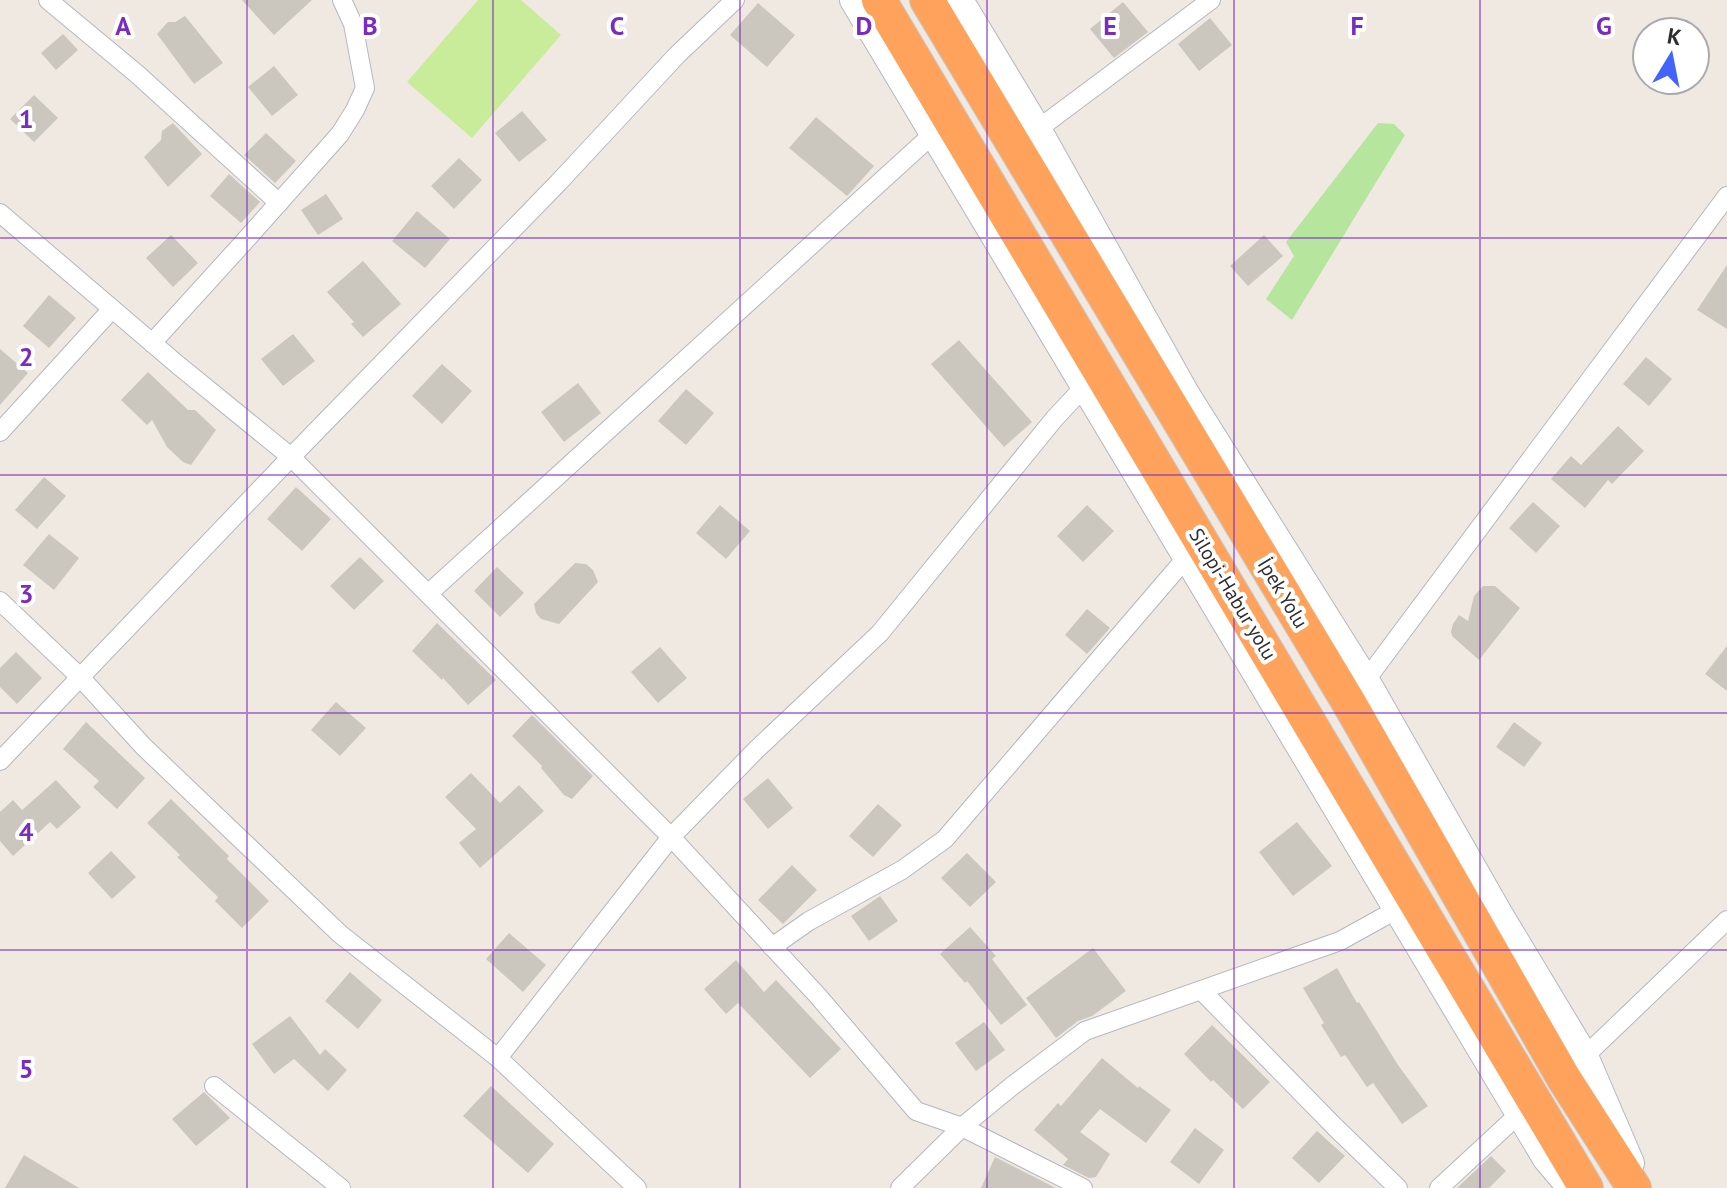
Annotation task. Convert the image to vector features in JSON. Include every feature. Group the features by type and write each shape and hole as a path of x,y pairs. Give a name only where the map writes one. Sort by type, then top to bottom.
{"highway":[{"name":"Silopi-Habur yolu","path":"879,0 1586,1188"},
{"name":"İpek Yolu","path":"927,0 1358,691 1563,1077 1634,1188"}],"street":[{"path":"48,0 137,74 279,203"},
{"path":"152,343 340,134 355,110 365,88 353,24 342,0"},
{"path":"0,761 558,183 677,55 735,0"},
{"path":"853,0 1519,1114 1551,1166 1562,1178 1579,1188"},
{"path":"960,0 1038,129 1358,691 1499,913 1585,1056 1642,1188"},
{"path":"1038,129 1211,0"},
{"path":"428,594 933,134"},
{"path":"1358,691 1727,196"},
{"path":"0,213 291,457 671,837 818,996 916,1111 962,1127 1083,1188"},
{"path":"0,432 112,309"},
{"path":"498,1058 671,837 756,750 880,633 1055,418 1084,387"},
{"path":"772,947 809,921 902,870 945,839 1186,558"},
{"path":"0,601 80,677 143,746 340,934 498,1058 637,1188"},
{"path":"900,1188 962,1127 1085,1031 1340,941 1396,910"},
{"path":"1585,1056 1727,920"},
{"path":"1201,990 1398,1188"},
{"path":"214,1086 341,1188"},
{"path":"1439,1188 1519,1114"}],"green space":[{"path":"478,0 521,0 561,35 472,138 407,82"},
{"path":"1378,123 1394,124 1405,135 1292,320 1266,299 1294,256 1286,242"}],"building":[{"path":"242,0 312,0 274,35"},
{"path":"1123,2 1148,32 1114,58 1090,29"},
{"path":"758,3 795,35 767,67 730,35"},
{"path":"185,16 223,63 194,84 157,34 168,22"},
{"path":"1210,18 1232,45 1199,71 1178,44"},
{"path":"63,34 78,50 56,70 41,53"},
{"path":"274,66 298,95 272,116 248,87"},
{"path":"34,95 58,118 34,142 10,119"},
{"path":"522,111 547,140 519,162 495,133"},
{"path":"816,117 874,166 847,196 789,148"},
{"path":"173,123 202,154 168,187 144,157 161,140 162,131"},
{"path":"266,133 296,161 275,183 244,155"},
{"path":"459,158 482,180 454,209 431,186"},
{"path":"229,174 260,202 241,223 210,196"},
{"path":"326,194 343,219 318,235 301,210"},
{"path":"417,211 450,239 425,268 392,241"},
{"path":"171,235 198,263 173,287 146,258"},
{"path":"1264,235 1283,256 1248,286 1230,266"},
{"path":"363,261 401,304 363,337 327,292"},
{"path":"1727,265 1727,329 1697,310"},
{"path":"49,295 76,318 49,348 23,326"},
{"path":"293,334 315,361 283,386 261,359"},
{"path":"959,340 1032,422 1004,447 931,364"},
{"path":"0,349 28,373 0,405"},
{"path":"1646,357 1672,379 1649,406 1623,384"},
{"path":"442,364 472,391 442,424 412,396"},
{"path":"148,372 188,410 195,410 216,430 191,465 167,447 152,420 147,425 121,400"},
{"path":"578,383 601,413 564,442 541,412"},
{"path":"686,389 714,413 686,445 658,421"},
{"path":"1618,426 1644,451 1612,484 1608,480 1585,508 1551,479 1571,456 1581,465"},
{"path":"44,477 66,496 37,529 15,510"},
{"path":"296,487 331,519 302,551 267,519"},
{"path":"1533,502 1560,526 1536,553 1509,528"},
{"path":"720,505 750,531 726,559 696,533"},
{"path":"1087,505 1114,531 1083,562 1057,536"},
{"path":"49,534 79,558 54,590 23,565"},
{"path":"360,557 384,581 354,610 330,586"},
{"path":"575,563 586,564 593,570 598,582 559,624 541,619 534,604"},
{"path":"497,567 524,593 500,617 474,591"},
{"path":"1483,586 1495,586 1520,608 1479,660 1452,636 1451,631 1459,615 1468,621 1474,596"},
{"path":"1087,609 1110,628 1087,654 1065,635"},
{"path":"437,623 496,680 468,705 412,651"},
{"path":"1727,646 1727,691 1705,674"},
{"path":"660,647 687,678 658,703 631,672"},
{"path":"16,652 42,678 17,704 0,687 0,668"},
{"path":"336,702 366,728 340,756 311,730"},
{"path":"532,715 593,776 572,799 564,795 542,766 512,736"},
{"path":"86,722 145,778 117,809 93,787 99,781 63,749"},
{"path":"1514,722 1542,743 1524,767 1496,747"},
{"path":"471,773 500,803 519,785 544,811 480,868 459,843 476,829 445,797"},
{"path":"768,778 793,808 768,829 743,799"},
{"path":"56,780 81,807 57,829 50,822 13,856 0,841 0,812 13,800 22,810"},
{"path":"171,799 269,901 242,928 215,901 218,897 177,857 180,855 147,823"},
{"path":"878,804 902,825 873,857 849,836"},
{"path":"1297,822 1332,866 1293,896 1259,852"},
{"path":"111,851 136,877 112,899 88,873"},
{"path":"967,853 996,882 970,907 941,878"},
{"path":"792,865 817,890 783,924 758,900"},
{"path":"880,896 898,921 869,941 851,916"},
{"path":"970,927 996,956 992,959 1027,1005 1001,1025 967,981 965,983 940,954"},
{"path":"509,933 546,965 523,992 486,959"},
{"path":"1093,948 1126,991 1056,1038 1026,998"},
{"path":"736,960 764,992 776,980 841,1049 810,1078 738,1003 726,1014 704,989"},
{"path":"1337,968 1357,1003 1428,1106 1402,1124 1373,1083 1367,1087 1345,1055 1341,1057 1303,988"},
{"path":"350,972 382,1000 358,1029 325,1001"},
{"path":"290,1016 320,1055 325,1049 347,1070 328,1091 294,1059 274,1074 252,1044"},
{"path":"984,1022 1005,1050 976,1071 955,1043"},
{"path":"1212,1025 1270,1082 1243,1109 1184,1054"},
{"path":"1102,1058 1171,1110 1146,1143 1100,1109 1080,1132 1110,1154 1096,1177 1089,1178 1063,1165 1068,1159 1034,1130 1058,1103 1061,1106"},
{"path":"491,1086 554,1144 528,1173 463,1116"},
{"path":"204,1092 230,1118 196,1146 172,1119"},
{"path":"1195,1128 1224,1150 1199,1184 1170,1162"},
{"path":"1317,1131 1345,1156 1319,1183 1292,1158"},
{"path":"24,1155 79,1188 5,1188"},
{"path":"1491,1156 1506,1171 1489,1188 1457,1188"},
{"path":"995,1157 1056,1188 981,1188"}]}
